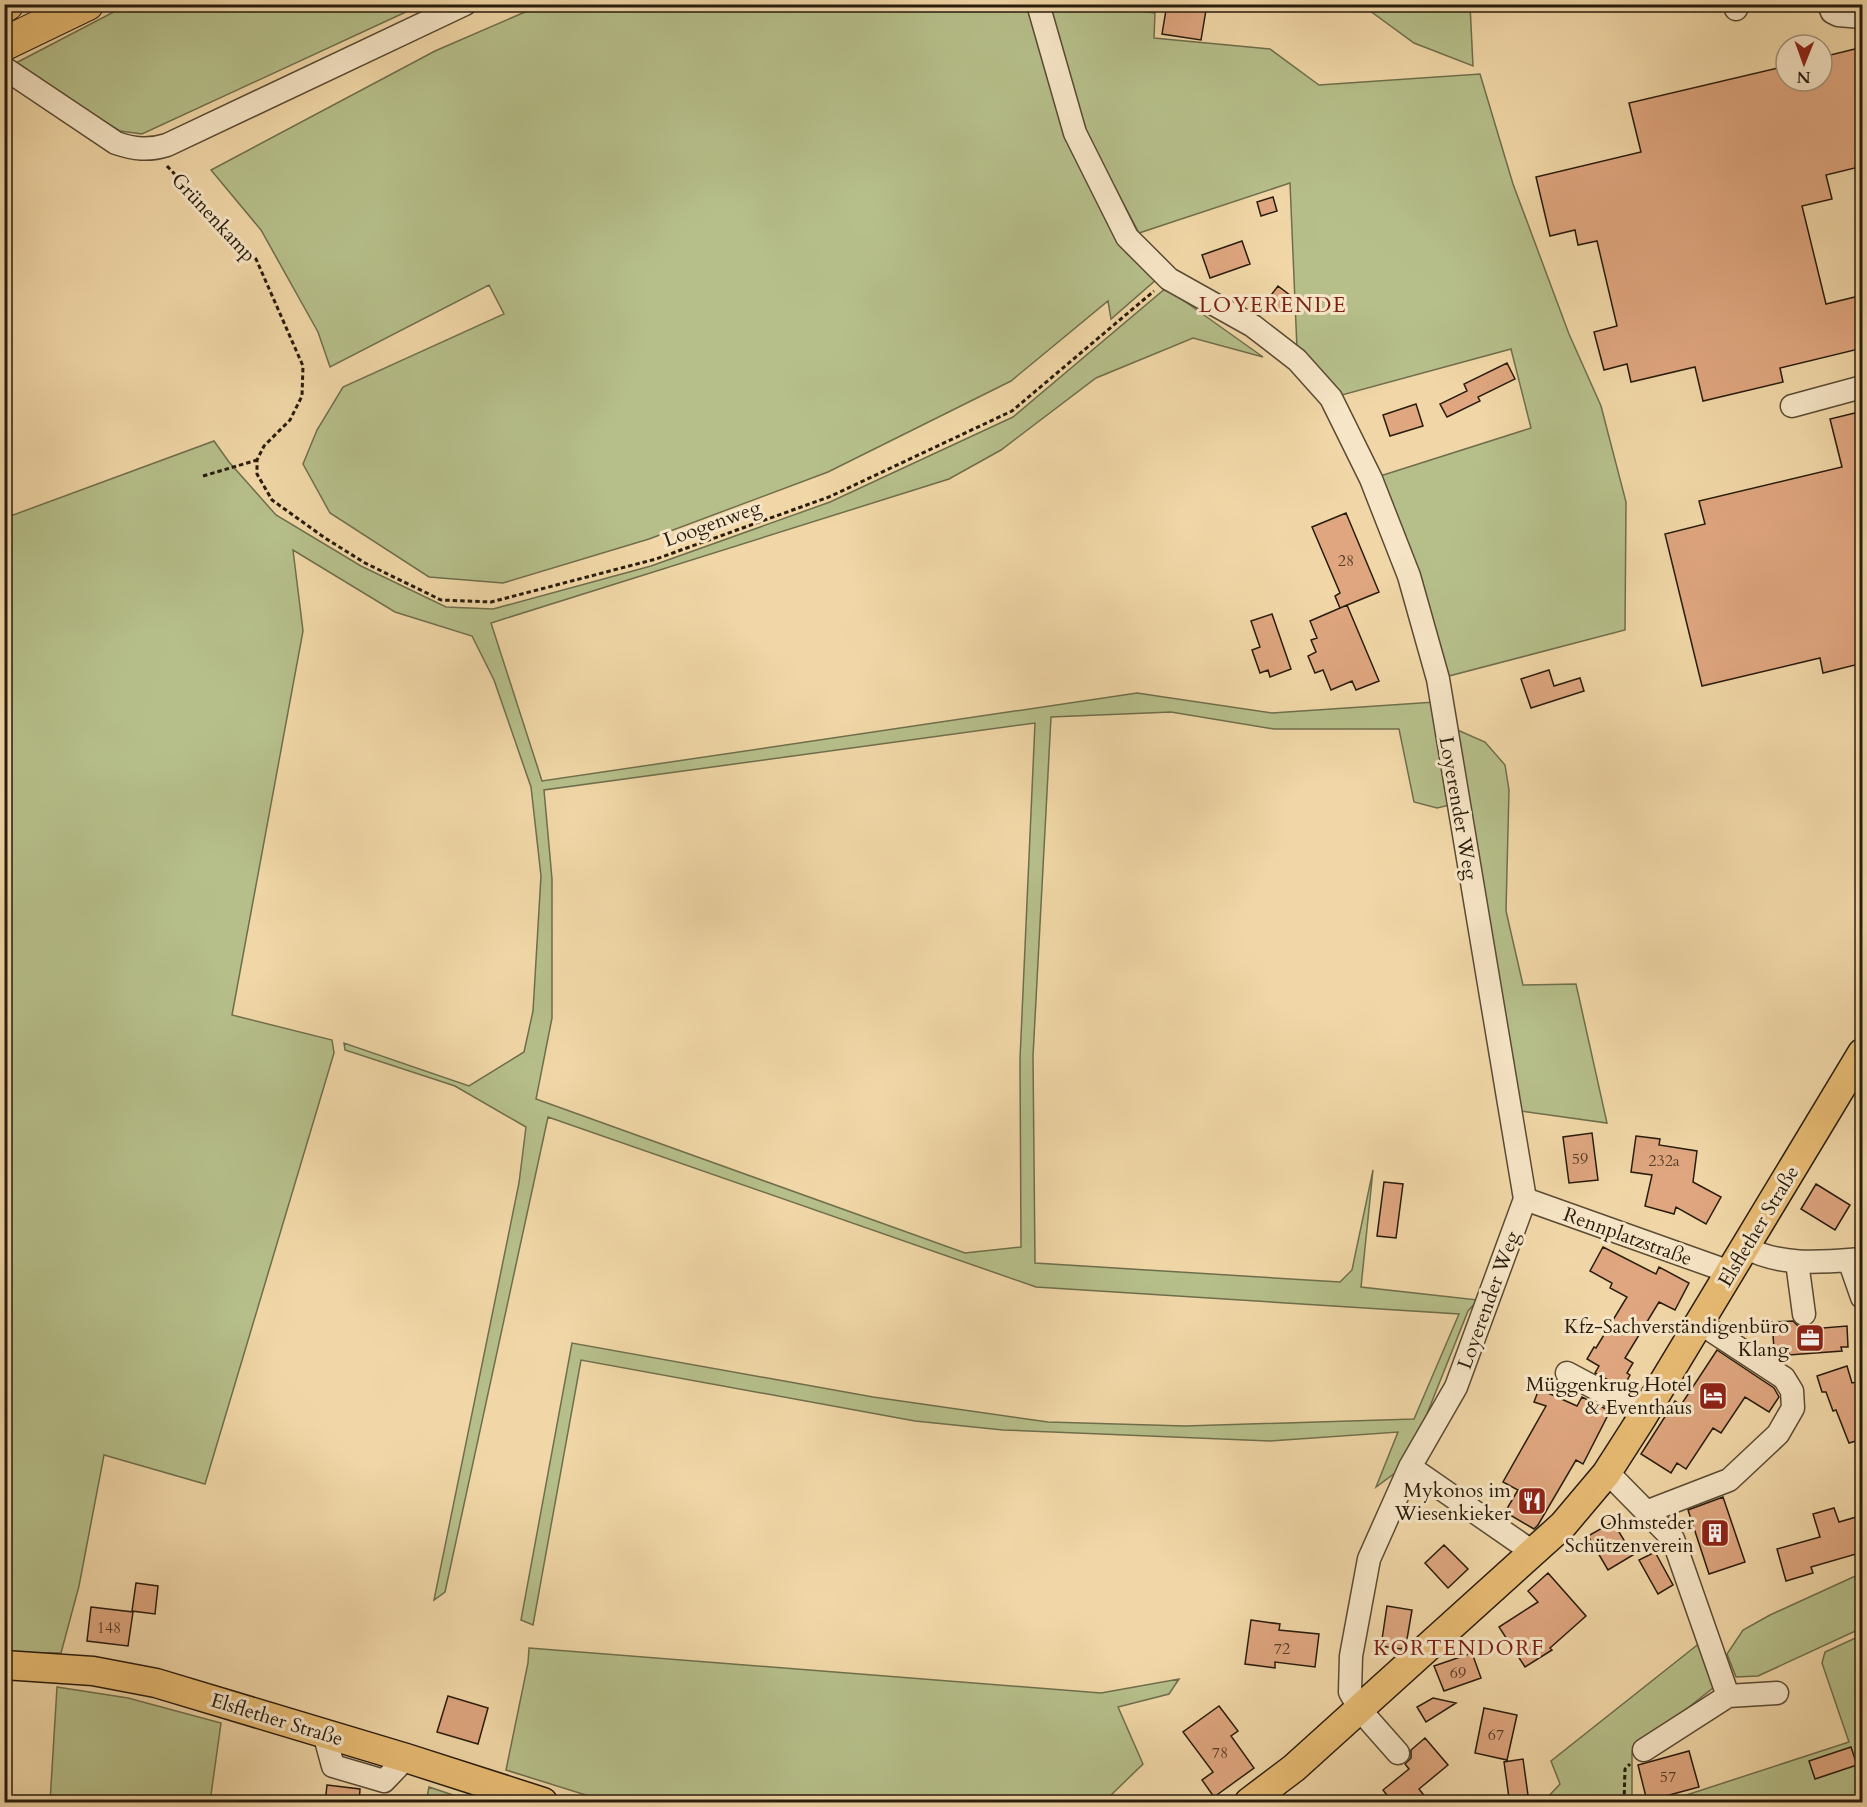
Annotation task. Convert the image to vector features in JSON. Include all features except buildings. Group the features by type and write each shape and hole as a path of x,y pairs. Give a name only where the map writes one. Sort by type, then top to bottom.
{"highway":[{"path":"5,52 87,4"}],"main road":[{"name":"Elsflether Straße","path":"1249,1803 1294,1768 1360,1710 1534,1553 1579,1508 1606,1474 1644,1414 1863,1053"},
{"name":"Elsflether Straße","path":"4,1665 93,1671 156,1683 406,1758 543,1803"}],"street":[{"name":"Grünenkamp","path":"152,149 167,145 465,4"},
{"name":"Loyerender Weg","path":"1038,4 1075,133 1127,237 1169,279 1253,326 1297,360 1331,398 1371,479 1409,576 1438,679 1525,1199 1456,1387 1410,1467 1369,1559 1351,1656 1350,1692 1360,1710"},
{"path":"1829,4 1832,12 1838,15 1863,17"},
{"path":"5,52 116,143 134,148 152,149"},
{"path":"1792,406 1863,387"},
{"name":"Rennplatzstraße","path":"1525,1199 1730,1272"},
{"path":"1745,1247 1756,1253 1797,1262 1856,1259 1863,1297"},
{"path":"1797,1262 1804,1314"},
{"path":"1646,1512 1729,1480 1778,1434 1793,1407 1792,1391 1784,1378 1700,1323"},
{"path":"1567,1373 1644,1414"},
{"path":"1410,1467 1534,1553"},
{"path":"1606,1474 1616,1480 1673,1539 1728,1696"},
{"path":"1644,1750 1728,1696 1777,1693"},
{"path":"1360,1710 1398,1753"}],"path":[{"name":"Grünenkamp","path":"152,149 256,259 303,366 302,396 290,420 264,446 257,460"},
{"name":"Loogenweg","path":"257,460 257,474 272,500 325,538 365,562 441,600 491,602 656,559 829,496 1012,411 1169,279"},
{"path":"203,476 257,460"},
{"path":"1624,1803 1625,1769 1644,1750"}],"green space":[{"path":"127,5 421,5 142,134 120,131 34,80 14,64"},
{"path":"541,5 1029,5 1067,135 1158,278 1111,319 1108,301 1011,381 828,472 649,539 503,583 429,577 330,513 303,464 317,430 343,387 504,314 489,285 330,367 318,332 261,230 211,170 435,51"},
{"path":"1046,5 1088,5 1155,13 1154,38 1270,49 1319,85 1480,74 1513,184 1569,334 1601,406 1626,502 1625,630 1445,677 1377,477 1531,428 1511,349 1342,395 1297,349 1290,183 1139,233 1086,132"},
{"path":"1362,5 1470,5 1473,66 1414,43"},
{"path":"1166,288 1263,357 1193,338 1096,378 1001,450 949,479 491,623 542,781 1137,693 1272,713 1435,702 1450,805 1437,808 1414,802 1399,729 1274,729 1171,712 1051,717 1033,1056 1035,1263 1340,1282 1352,1270 1373,1170 1361,1287 1478,1300 1468,1311 1407,1464 1376,1487 1398,1432 1270,1441 1003,1430 915,1421 581,1360 533,1625 521,1620 572,1343 873,1397 1048,1422 1185,1426 1414,1419 1459,1314 1036,1287 548,1117 445,1592 434,1600 519,1183 526,1127 455,1086 345,1050 344,1043 469,1086 524,1052 533,1011 541,876 531,787 494,680 472,636 395,612 293,550 303,631 232,1015 332,1040 334,1053 205,1484 104,1455 79,1586 61,1653 5,1652 5,518 214,441 229,462 276,515 361,566 446,607 493,609 651,566 830,502 1013,417","holes":["1035,723 1020,1059 1021,1247 965,1253 536,1099 552,1018 552,879 544,790"]},
{"path":"1453,728 1485,742 1505,765 1509,790 1506,911 1523,985 1576,984 1607,1123 1521,1111"},
{"path":"1862,1573 1862,1628 1758,1676 1736,1677 1727,1654 1743,1630 1770,1615"},
{"path":"1862,1635 1862,1802 1665,1802 1849,1742 1822,1663 1825,1652"},
{"path":"1701,1642 1713,1688 1632,1752 1632,1802 1543,1802 1560,1784 1551,1761"},
{"path":"529,1648 1101,1693 1179,1679 1169,1694 1118,1707 1143,1764 1109,1797 1110,1802 608,1802 506,1770"},
{"path":"57,1687 128,1698 221,1723 210,1802 50,1802"},
{"path":"429,1787 474,1802 426,1802"}],"place":[{"name":"Kfz-Sachverständigenbüro Klang","path":"1810,1338"},
{"name":"Müggenkrug Hotel & Eventhaus","path":"1713,1396"},
{"name":"Mykonos im Wiesenkieker","path":"1532,1501"},
{"name":"Ohmsteder Schützenverein","path":"1715,1533"}],"district":[{"name":"LOYERENDE","path":"1273,305"},
{"name":"KORTENDORF","path":"1459,1648"}]}
